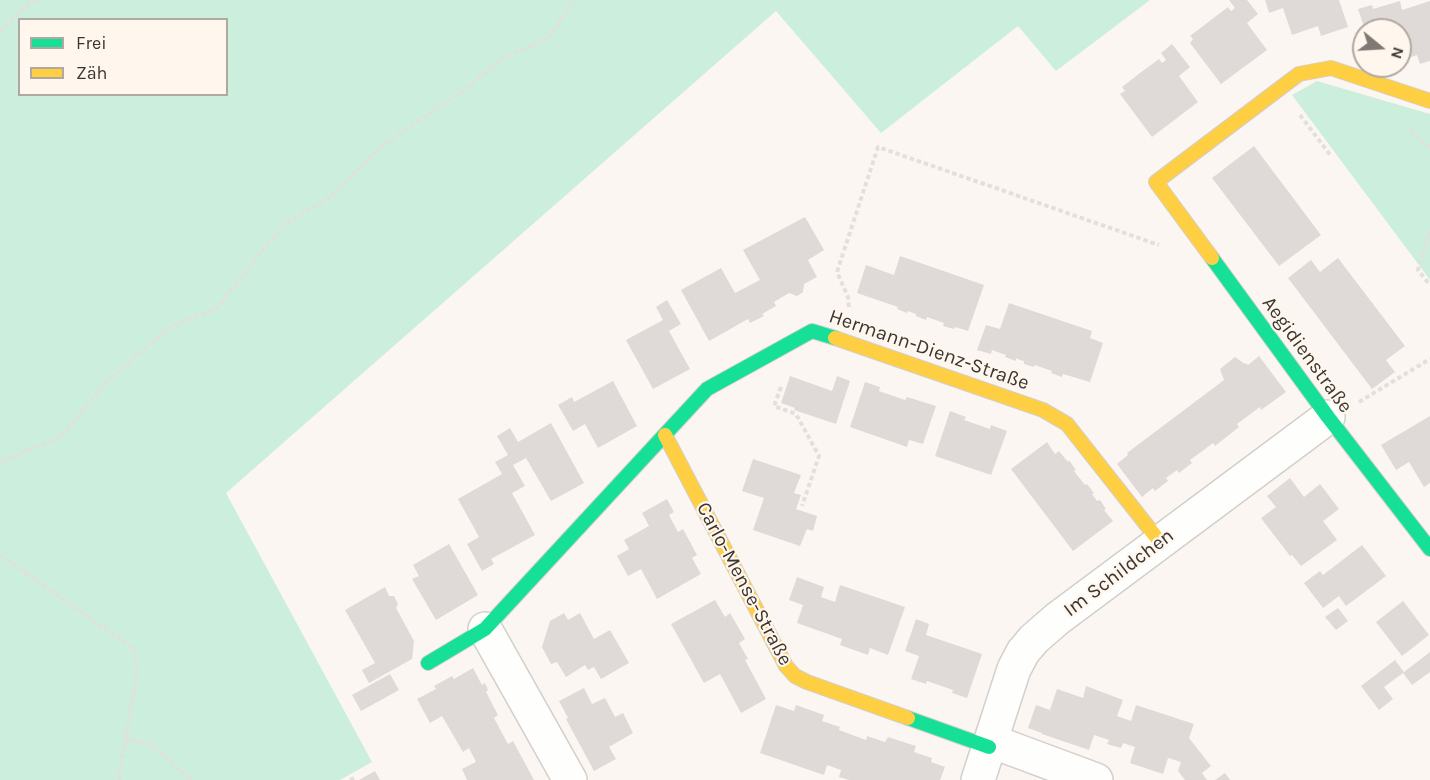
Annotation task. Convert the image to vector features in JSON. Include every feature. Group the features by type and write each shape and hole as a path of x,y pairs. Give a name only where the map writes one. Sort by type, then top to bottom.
{"street":[{"path":"1280,88 1299,74 1330,68 1430,101"},
{"name":"Aegidienstraße","path":"1280,88 1156,182 1328,417 1427,540"},
{"name":"Hermann-Dienz-Straße","path":"428,663 485,629 707,389 812,332 853,343 1044,410 1067,424 1160,542"},
{"name":"Im Schildchen","path":"978,780 1014,669 1023,651 1034,639 1057,619 1328,417"},
{"name":"Carlo-Mense-Straße","path":"665,435 786,666 795,676 818,686 1096,780"},
{"path":"485,629 570,780"}],"path":[{"path":"0,32 23,8 36,0"},
{"path":"0,462 61,437 104,384 170,327 218,308 285,224 327,199 383,145 471,85 500,60 548,38 574,0"},
{"path":"1280,88 1331,156"},
{"path":"853,343 848,297 837,272 878,147 1168,248"},
{"path":"1430,231 1418,270 1430,285"},
{"path":"798,339 774,406 796,414 819,456 802,506"},
{"path":"1328,417 1349,408 1430,359"},
{"path":"0,555 134,649 137,671 119,777"},
{"path":"125,738 147,743 193,780"}],"green space":[{"path":"0,0 1150,0 1056,71 1018,26 881,133 776,11 226,493 372,762 340,780 0,780"},
{"path":"1317,81 1430,114 1430,280 1292,95"}],"building":[{"path":"1229,0 1247,0 1258,14 1247,23 1267,50 1221,84 1190,43 1193,39 1190,36 1228,7 1231,11 1235,8"},
{"path":"1265,0 1339,0 1348,27 1321,36 1318,26 1292,35 1283,8 1269,13"},
{"path":"1400,1 1402,10 1430,1 1430,61 1420,64 1417,55 1412,57 1412,18 1361,18 1358,9 1372,5 1373,9"},
{"path":"1172,44 1190,67 1179,76 1198,102 1152,137 1120,94 1125,91 1122,87 1140,73 1159,59 1162,63 1166,60 1161,53"},
{"path":"1254,146 1321,235 1279,266 1212,178"},
{"path":"805,217 824,250 808,260 817,277 804,284 803,292 797,296 789,293 774,302 776,306 762,314 764,316 750,323 748,319 709,341 681,290 721,268 735,293 760,280 743,250"},
{"path":"900,256 984,285 968,331 943,326 944,323 927,317 926,320 916,314 908,311 907,313 897,309 898,307 857,293 866,265 894,275"},
{"path":"1338,258 1405,346 1386,360 1395,372 1372,389 1288,278 1311,260 1320,272"},
{"path":"667,300 681,324 669,331 690,369 653,389 626,340 663,320 656,307"},
{"path":"1009,303 1092,331 1090,338 1103,343 1090,382 1063,374 1062,377 1051,373 1052,371 1024,364 1024,361 1016,358 1016,361 992,350 991,354 977,350 986,325 1000,329"},
{"path":"1259,356 1286,392 1261,410 1260,407 1237,424 1239,427 1215,446 1213,443 1190,460 1192,463 1179,473 1177,470 1166,478 1168,481 1155,491 1153,488 1142,497 1117,464 1128,455 1127,453 1224,380 1220,369 1235,357 1248,365"},
{"path":"790,376 832,391 837,376 850,381 836,424 794,410 795,408 781,403"},
{"path":"613,381 637,426 598,448 585,424 573,431 558,405 572,397 574,402"},
{"path":"865,382 880,387 879,391 905,400 907,397 936,406 923,444 909,440 907,447 850,427"},
{"path":"950,411 966,417 964,420 990,429 991,425 1007,431 991,475 935,456"},
{"path":"1430,416 1430,483 1424,487 1409,462 1396,470 1381,445"},
{"path":"551,423 584,483 551,501 526,458 513,465 525,486 512,493 535,535 491,559 494,564 482,571 467,544 479,537 458,499 502,474 495,462 508,455 497,436 510,428 518,442"},
{"path":"1047,442 1055,454 1059,451 1068,462 1069,460 1076,470 1074,471 1094,493 1092,494 1097,501 1100,500 1106,509 1104,510 1113,521 1073,551 1011,469"},
{"path":"753,459 801,475 794,493 801,495 796,509 817,516 813,531 807,529 800,546 753,530 764,498 742,491"},
{"path":"1290,478 1304,497 1320,484 1339,509 1323,521 1337,540 1301,566 1292,555 1290,556 1261,518 1276,507 1267,496"},
{"path":"667,499 674,512 669,515 678,532 683,529 697,555 692,558 701,574 657,599 641,569 628,576 617,556 629,549 624,540 649,526 642,513"},
{"path":"449,544 478,595 436,620 412,579 419,576 413,565"},
{"path":"1362,545 1386,576 1346,606 1339,596 1323,608 1304,583 1320,571 1323,575"},
{"path":"797,577 824,587 821,597 835,602 840,585 905,607 888,655 870,648 868,655 840,645 842,639 797,623 803,605 789,600"},
{"path":"385,587 389,596 394,596 398,604 396,608 414,641 412,659 369,683 362,670 375,663 345,610"},
{"path":"715,600 725,617 730,613 745,639 739,643 748,659 745,660 766,699 741,713 720,674 704,683 671,624"},
{"path":"1403,601 1429,635 1402,656 1376,622"},
{"path":"1338,608 1348,621 1336,630 1325,617"},
{"path":"564,613 568,620 580,613 594,639 610,630 629,663 601,679 594,667 588,670 585,665 566,677 557,662 551,664 542,647 550,621"},
{"path":"916,619 929,624 926,635 982,654 967,698 952,693 953,690 927,681 926,684 911,679 919,656 905,651"},
{"path":"1430,652 1430,672 1412,685 1403,673 1384,687 1393,699 1379,710 1361,686 1395,660 1404,672"},
{"path":"473,668 482,685 485,683 488,690 486,692 498,715 494,718 508,744 513,741 534,780 467,780 462,769 476,762 469,748 463,752 442,716 430,723 417,699 436,689 434,686 452,676 454,679"},
{"path":"390,674 399,690 361,711 352,695"},
{"path":"1086,686 1123,700 1117,716 1131,721 1136,705 1194,724 1189,738 1211,766 1202,773 1207,780 1185,780 1178,771 1181,762 1168,758 1163,774 1130,763 1135,747 1123,743 1121,748 1107,744 1109,740 1094,735 1089,750 1028,728 1036,705 1050,710 1057,689 1083,698"},
{"path":"584,688 592,704 605,698 615,717 623,713 633,733 609,747 616,759 594,771 559,701"},
{"path":"776,705 794,711 796,705 824,715 822,721 866,740 867,736 885,742 888,737 916,746 914,752 932,758 931,762 945,767 940,780 849,780 839,777 841,770 827,765 824,775 760,753"},
{"path":"375,771 380,780 359,780"},
{"path":"1225,773 1230,780 1215,780"}],"traffic: fast":[{"path":"1212,258 1328,417 1430,549"},
{"path":"428,663 485,629 707,389 812,331 835,338"},
{"path":"908,718 989,747"}],"traffic: slow":[{"path":"1212,258 1156,182 1299,74 1331,68 1430,101"},
{"path":"835,338 1043,410 1067,424 1160,542"},
{"path":"665,435 786,666 795,676 807,682 908,718"}]}
